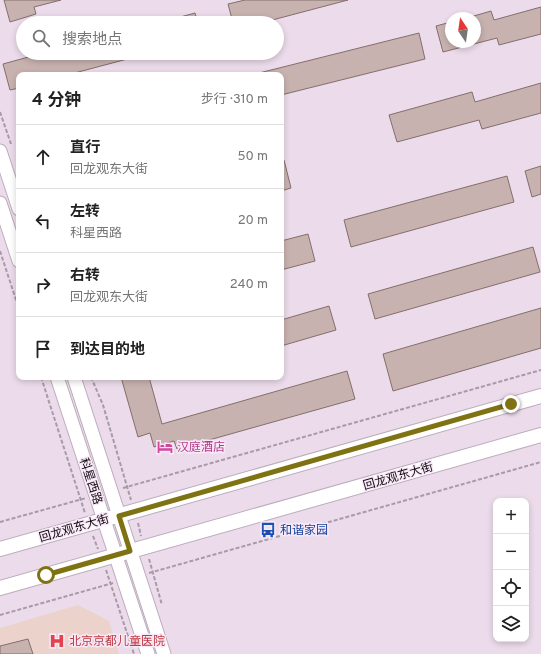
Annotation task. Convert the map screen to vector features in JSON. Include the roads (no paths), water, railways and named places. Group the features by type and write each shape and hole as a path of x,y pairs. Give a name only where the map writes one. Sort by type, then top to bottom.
{"main road":[{"name":"回龙观东大街","path":"0,549 541,396"},
{"name":"回龙观东大街","path":"0,588 541,435"}],"street":[{"path":"6,150 16,195"},
{"path":"0,203 16,252"},
{"name":"科星西路","path":"58,380 148,654"},
{"name":"科星西路","path":"75,380 164,654"}],"place":[{"name":"汉庭酒店","path":"165,447"},
{"name":"和谐家园","path":"268,530"},
{"name":"北京京都儿童医院","path":"57,641"}]}
